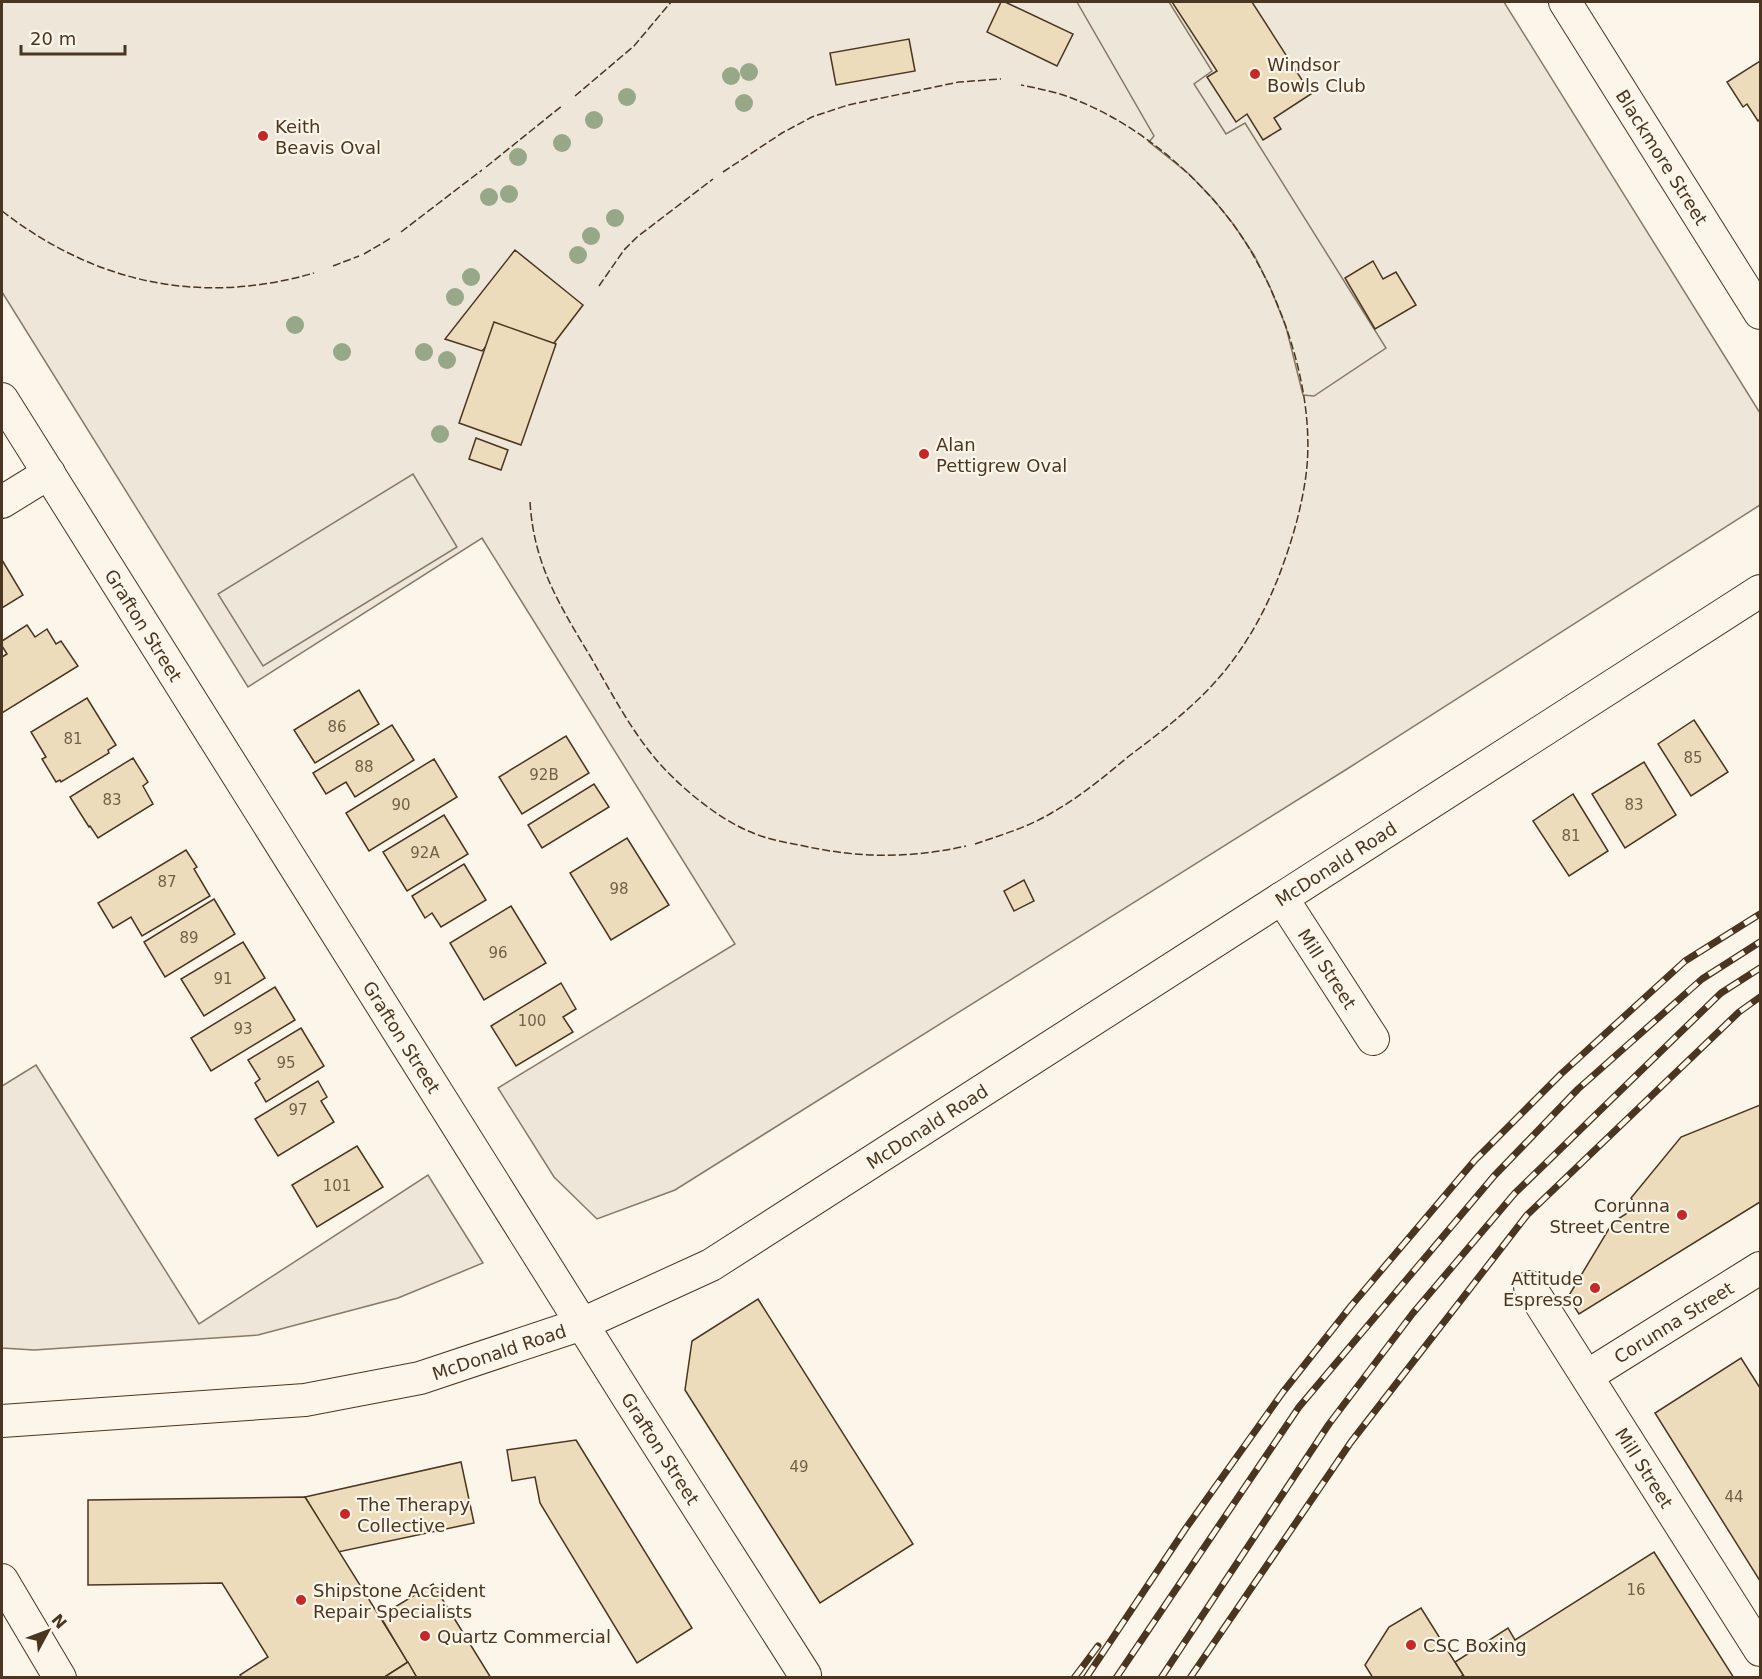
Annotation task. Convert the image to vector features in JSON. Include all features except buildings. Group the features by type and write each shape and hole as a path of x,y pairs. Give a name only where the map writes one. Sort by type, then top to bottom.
{"street":[{"name":"Blackmore Street","path":"1565,2 1761,313"},
{"name":"Grafton Street","path":"2,399 805,1675"},
{"path":"2,502 49,473"},
{"name":"McDonald Road","path":"2,1420 305,1400 420,1378 582,1324 711,1265 1761,591"},
{"name":"Mill Street","path":"1282,898 1373,1039"},
{"name":"Corunna Street","path":"1587,1376 1761,1268"},
{"name":"Mill Street","path":"1530,1287 1761,1650"},
{"path":"2,1580 60,1677"}],"shaded area":[{"path":"2,2 1504,2 1760,413 1760,505 1347,769 675,1190 597,1219 554,1177 498,1088 735,944 482,538 248,687 2,292"},
{"path":"1077,2 1169,2 1212,71 1194,84 1226,134 1245,123 1386,348 1314,396 1303,395 1286,327 1254,255 1214,200 1189,174 1149,142 1154,136"},
{"path":"413,474 457,547 263,666 218,594"},
{"path":"36,1065 199,1324 428,1175 483,1263 398,1298 258,1335 34,1350 2,1348 2,1086"}],"railway":[{"path":"1086,1678 1186,1528 1283,1392 1351,1306 1475,1160 1561,1074 1685,961 1760,914"},
{"path":"1116,1678 1299,1407 1494,1176 1578,1089 1702,979 1760,942"},
{"path":"1161,1678 1329,1424 1413,1313 1515,1193 1721,993 1760,968"},
{"path":"1190,1678 1351,1442 1527,1215 1739,1012 1760,997"},
{"path":"1074,1678 1098,1646"}],"fence":[{"path":"575,96 634,46 671,2"},
{"path":"723,172 782,133 812,117 848,105 959,82 1001,79"},
{"path":"975,844 1034,822 1073,800 1175,720 1197,701 1228,667 1264,609 1278,578 1300,508 1308,445 1302,384 1284,322 1259,265 1229,219 1193,178 1151,142 1128,127 1105,113 1074,99 1021,85"},
{"path":"486,167 563,105"},
{"path":"401,232 482,170"},
{"path":"599,286 624,250 637,237 713,179"},
{"path":"2,211 37,236 74,256 112,271 150,281 190,287 230,287 272,283 314,273"},
{"path":"364,254 391,238"},
{"path":"333,266 359,256"},
{"path":"530,502 537,547 543,567 570,623 645,746 663,767 699,800 725,819 757,834 820,849 862,854 903,855 966,846"}],"place":[{"name":"Windsor Bowls Club","path":"1255,74"},
{"name":"Keith Beavis Oval","path":"263,136"},
{"name":"Alan Pettigrew Oval","path":"924,454"},
{"name":"Corunna Street Centre","path":"1682,1215"},
{"name":"Attitude Espresso","path":"1595,1288"},
{"name":"The Therapy Collective","path":"345,1514"},
{"name":"Shipstone Accident Repair Specialists","path":"301,1600"},
{"name":"Quartz Commercial","path":"425,1636"},
{"name":"CSC Boxing","path":"1411,1645"}]}
